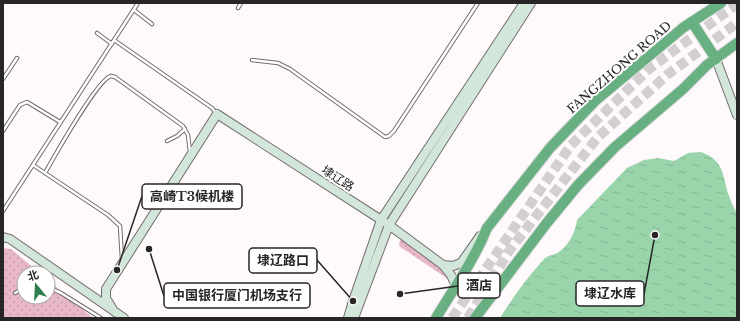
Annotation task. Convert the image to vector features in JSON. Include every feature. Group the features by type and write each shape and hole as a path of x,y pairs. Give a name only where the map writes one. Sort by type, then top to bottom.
{"highway":[{"name":"FANGZHONG ROAD","path":"436,318 477,250 487,228 550,148 595,101 684,27 721,3"},
{"path":"692,22 716,59"},
{"path":"475,318 546,224 578,185 615,147 683,89 707,65 737,43"}],"main road":[{"path":"348,318 381,220 524,3"},
{"path":"354,318 389,225 531,3"},
{"path":"716,59 737,115"},
{"path":"112,308 106,298 106,289 217,114"},
{"name":"埭辽路","path":"217,114 389,225 443,265 451,275 456,286"},
{"path":"443,265 453,266 461,263 487,228"},
{"path":"5,237 112,308 124,318"}],"lane":[{"path":"3,211 138,3"},
{"path":"238,8 240,3"},
{"path":"252,60 278,64 290,69 385,137 389,136 394,131 478,3"},
{"path":"134,10 152,24"},
{"path":"97,33 112,44"},
{"path":"114,40 212,108 217,114"},
{"path":"3,80 17,58"},
{"path":"44,173 86,106 108,77 111,76 186,128 190,157"},
{"path":"3,131 20,105 27,102 60,122"},
{"path":"167,141 177,136 186,128"},
{"path":"33,165 108,215 120,226 122,264"},
{"path":"56,291 101,318"}],"shaded area":[{"path":"400,240 404,241 443,269 451,281 399,246"},
{"path":"3,248 11,249 30,265 16,265 16,305 56,305 56,287 93,318 3,318"}],"water":[{"path":"701,152 719,164 730,198 737,213 737,318 500,318 515,295 545,258 563,249 569,242 577,220 627,168 644,160 658,158 674,161 688,153"}],"tunnel":[{"path":"452,318 571,145 649,69 737,4"},
{"path":"468,318 509,251 597,138 667,75 737,23"}],"place":[{"name":"埭辽水库","path":"655,235"},
{"name":"中国银行厦门机场支行","path":"149,249"},
{"name":"高崎T3候机楼","path":"117,270"},
{"name":"酒店","path":"400,294"},
{"name":"埭辽路口","path":"353,301"}]}
